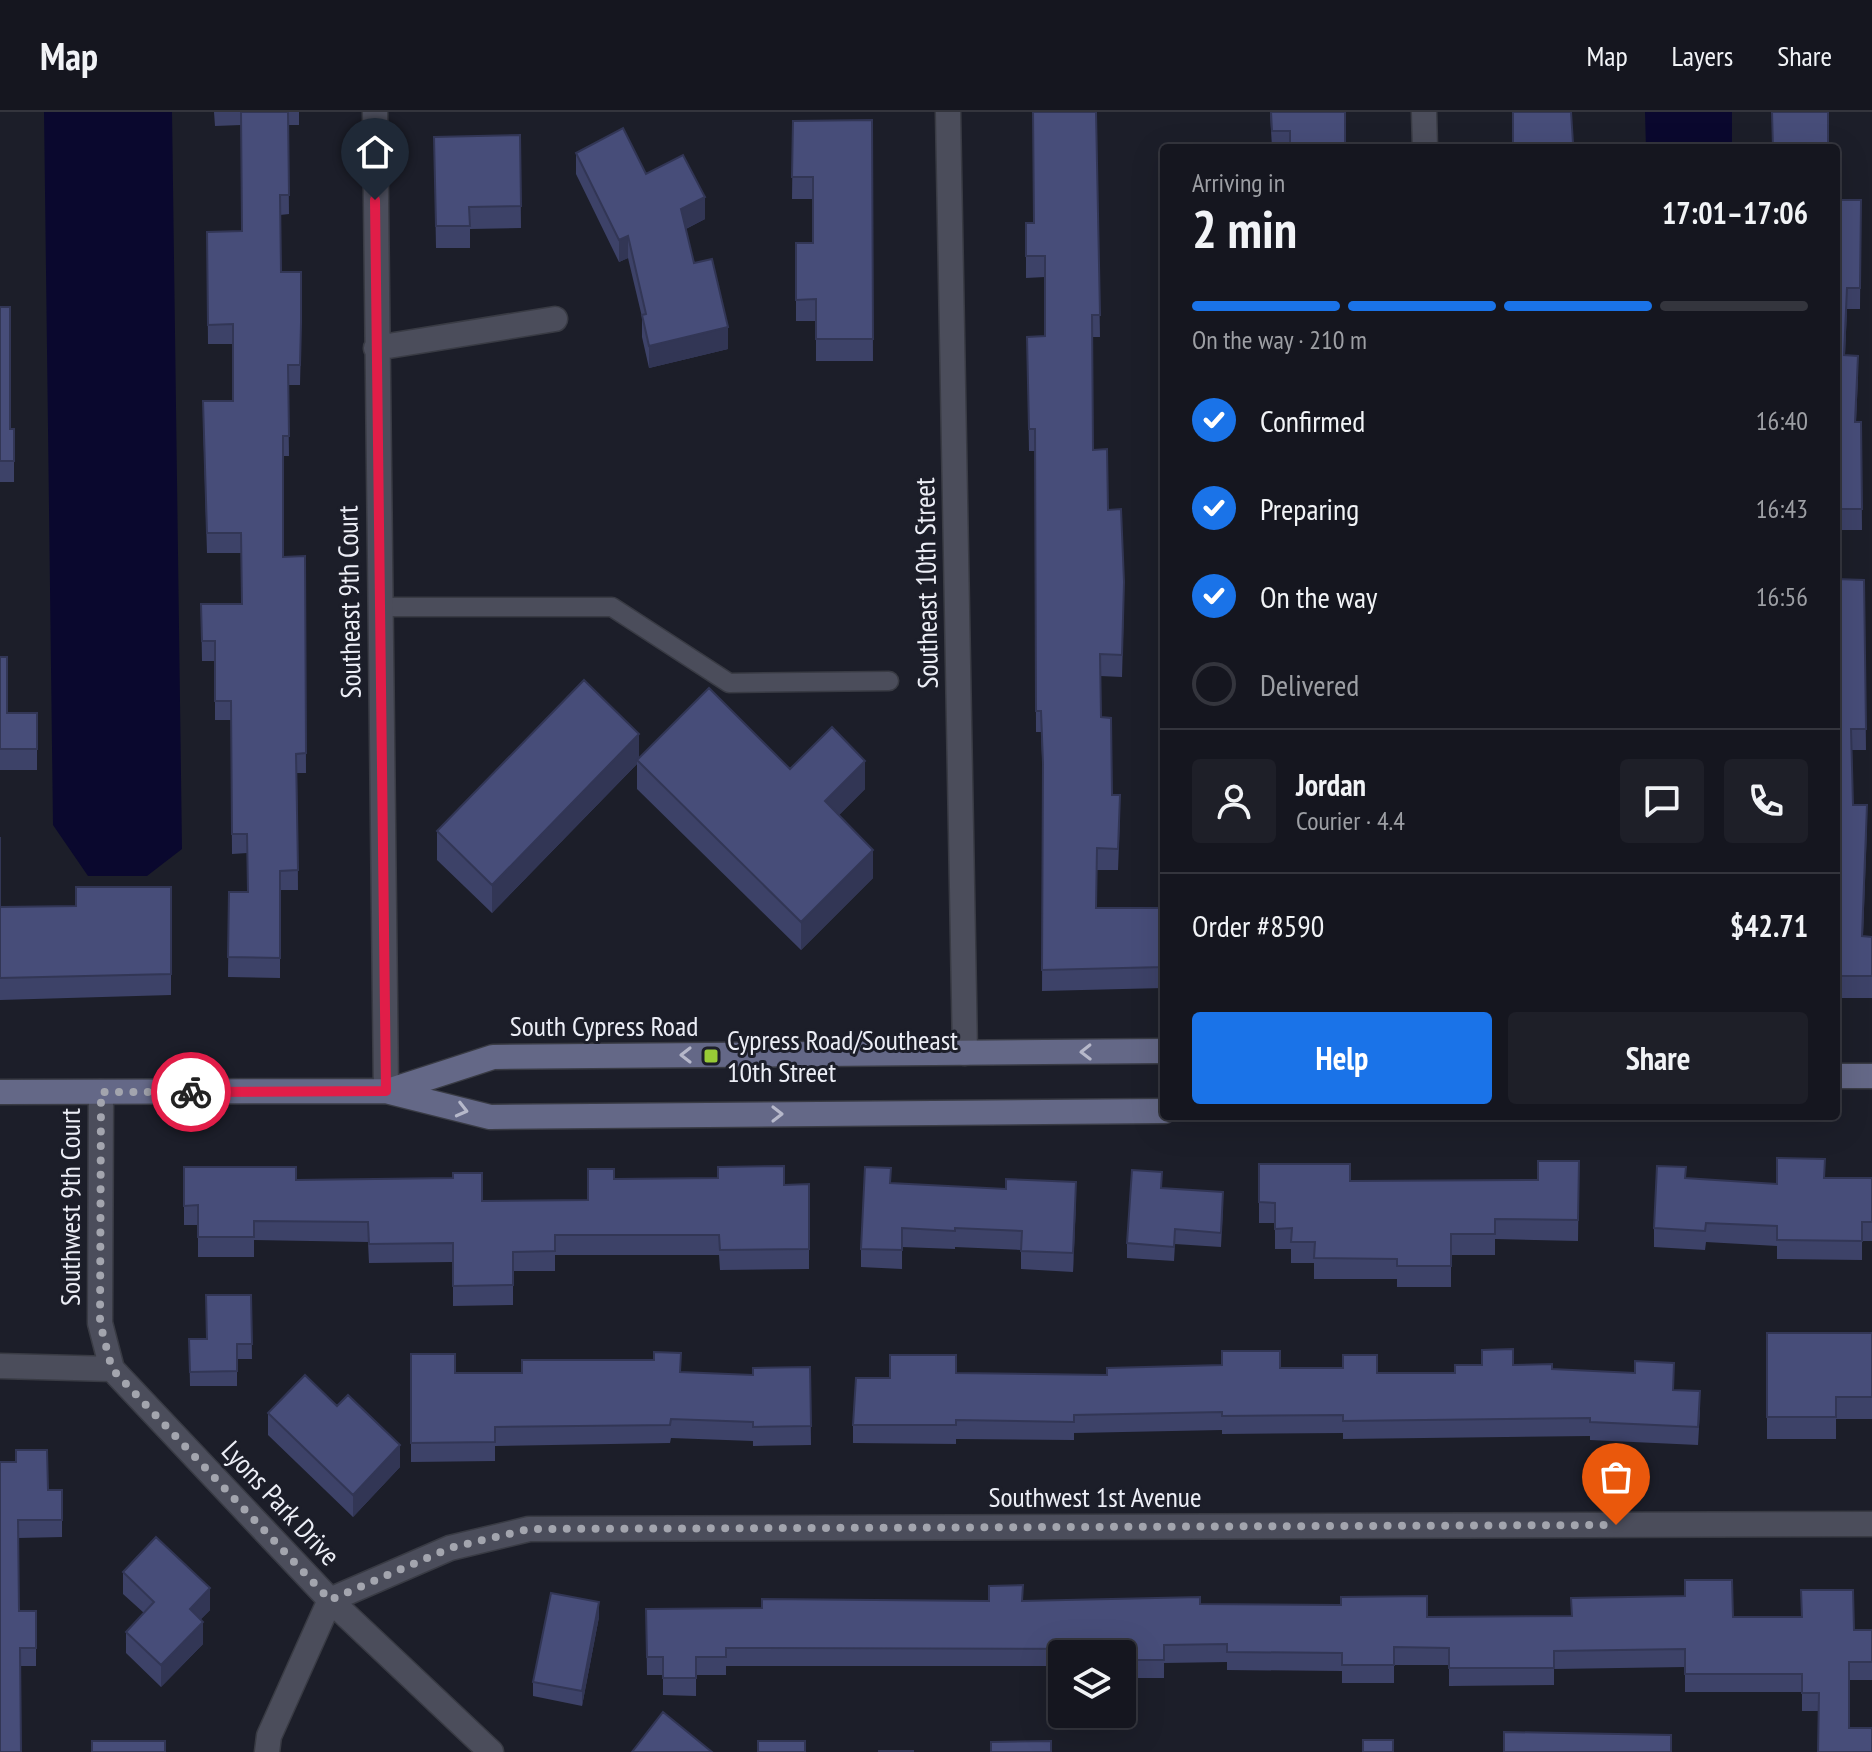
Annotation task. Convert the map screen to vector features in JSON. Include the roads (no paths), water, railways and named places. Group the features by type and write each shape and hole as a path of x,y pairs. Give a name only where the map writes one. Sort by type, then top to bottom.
{"street":[{"name":"Southeast 9th Court","path":"375,112 386,1091"},
{"name":"Southeast 10th Street","path":"948,112 965,1053"},
{"path":"1424,112 1425,144"},
{"path":"376,348 555,319"},
{"name":"South Cypress Road","path":"386,1091 493,1057 1160,1051"},
{"path":"1840,1076 1872,1076"},
{"name":"South Cypress Road","path":"0,1092 386,1091 490,1117 1160,1111"},
{"name":"Southwest 9th Court","path":"101,1092 100,1323 112,1369"},
{"path":"0,1366 112,1369"},
{"name":"Lyons Park Drive","path":"112,1369 330,1600 491,1752"},
{"name":"Southwest 1st Avenue","path":"330,1600 450,1548 529,1529 1872,1524"},
{"path":"267,1752 269,1736 330,1600"}],"lane":[{"path":"379,607 612,607 729,683 889,681"}],"place":[{"name":"Cypress Road/Southeast 10th Street","path":"711,1056"}]}
